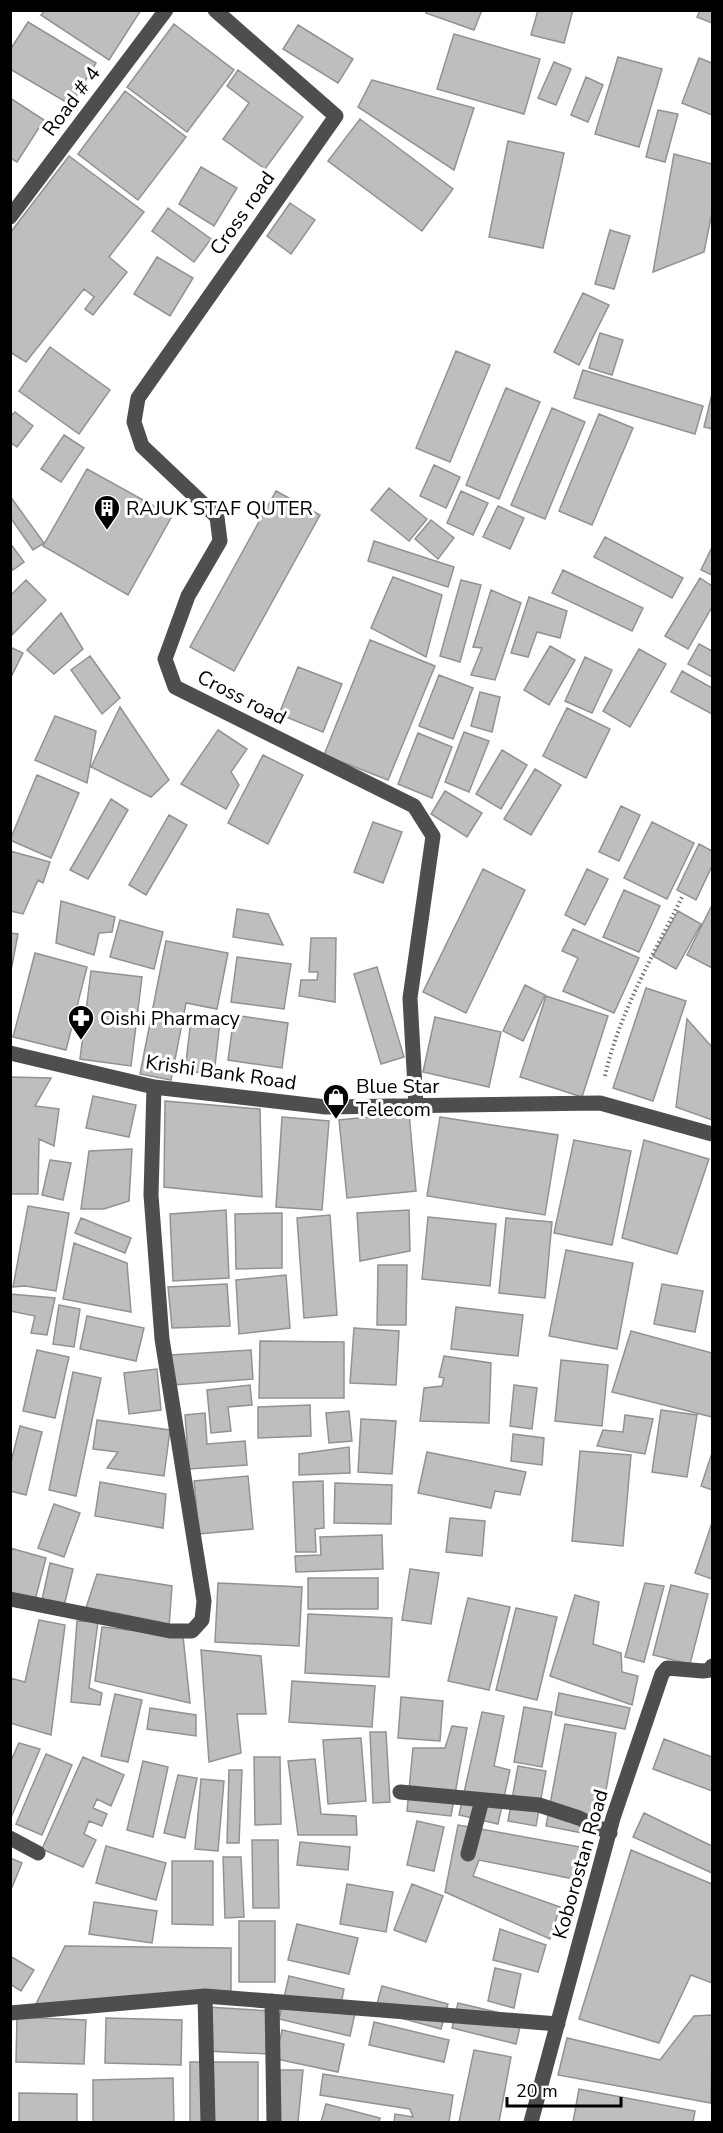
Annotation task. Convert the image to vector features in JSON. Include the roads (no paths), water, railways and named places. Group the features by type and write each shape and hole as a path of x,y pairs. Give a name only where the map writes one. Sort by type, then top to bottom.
{"street":[{"name":"Cross road","path":"215,10 336,116 138,398 134,422 142,446 217,518 220,541 188,596 165,659 175,687 414,806 433,836 410,998 416,1106"},
{"name":"Road # 4","path":"10,217 165,11"},
{"name":"Krishi Bank Road","path":"10,1053 154,1087 326,1107 599,1103 712,1134"},
{"path":"10,1599 170,1631 192,1631 202,1620 204,1601 162,1339 151,1194 154,1087"},
{"name":"Koborostan Road","path":"531,2122 613,1818 662,1674 667,1668 703,1671 710,1670 712,1666"},
{"path":"400,1792 539,1804 579,1818 610,1833"},
{"path":"468,1854 482,1800"},
{"path":"10,1838 38,1853"},
{"path":"10,2013 205,1996 558,2024"},
{"path":"205,1996 208,2122"},
{"path":"272,2001 274,2122"}],"place":[{"name":"RAJUK STAF QUTER","path":"107,531"},
{"name":"Oishi Pharmacy","path":"81,1041"},
{"name":"Blue Star Telecom","path":"336,1120"}]}
